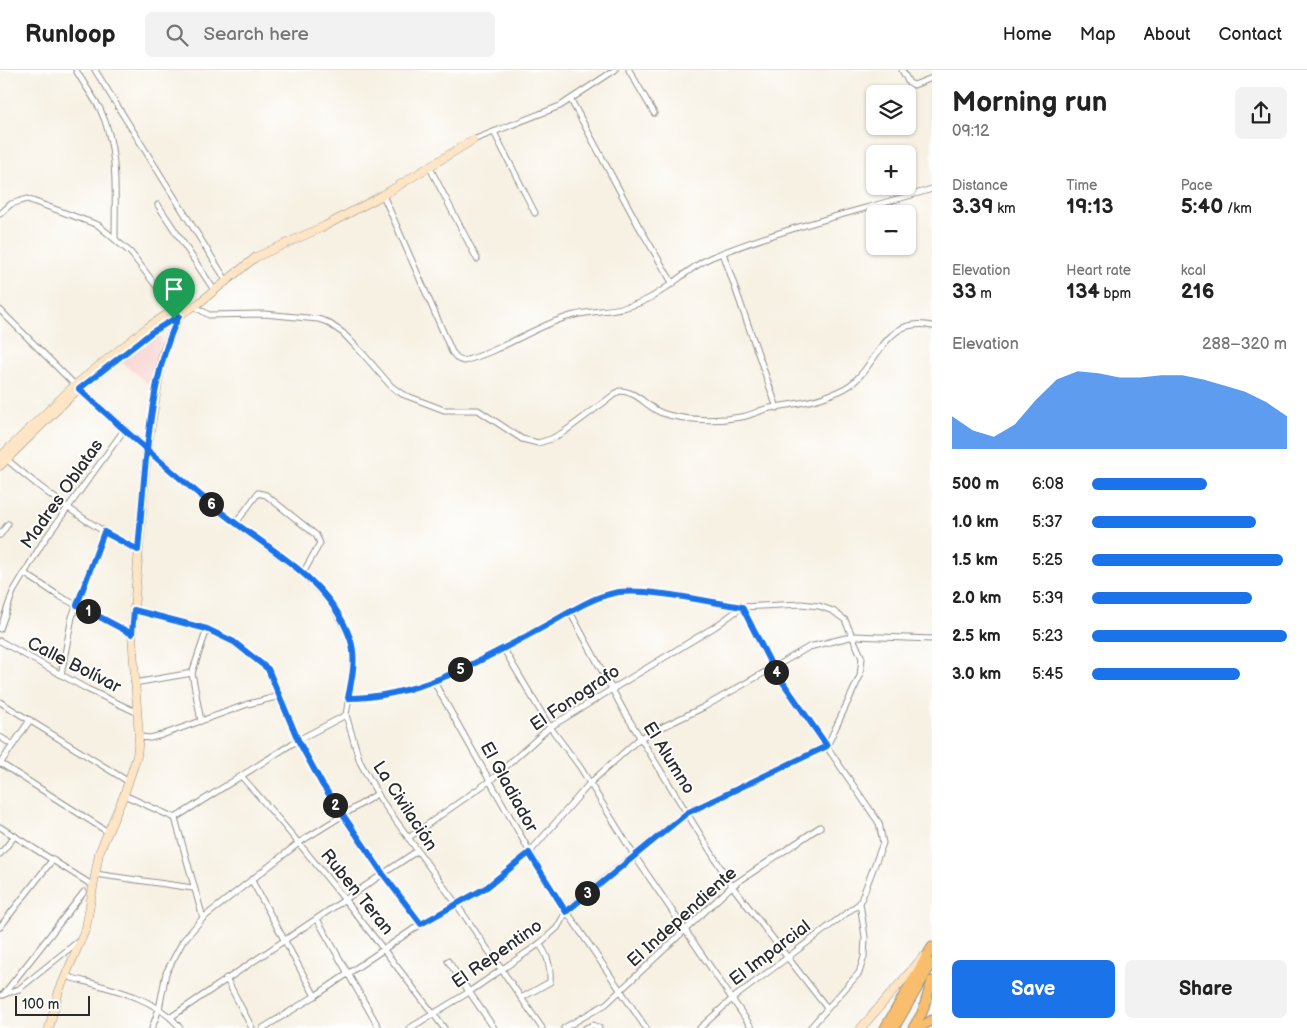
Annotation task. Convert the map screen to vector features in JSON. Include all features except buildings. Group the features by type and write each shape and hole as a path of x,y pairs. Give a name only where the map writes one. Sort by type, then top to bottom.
{"main road":[{"path":"885,1028 932,947"},
{"path":"894,1028 932,962"},
{"path":"913,1028 922,1013 932,981"},
{"path":"919,1028 932,1020"},
{"path":"927,1028 932,1025"}],"street":[{"path":"76,70 100,109 111,142 114,167 116,238"},
{"path":"95,70 226,280"},
{"path":"0,466 3,457 77,387 152,332 194,306 266,250 325,226 384,195 473,140 572,100 615,70"},
{"path":"629,70 654,113"},
{"path":"902,70 910,83 914,85 932,78"},
{"path":"572,100 637,224 672,284"},
{"path":"494,132 536,213"},
{"path":"430,166 477,259"},
{"path":"384,195 452,352 455,357 464,361 498,349 538,328 566,317 627,308 650,298 709,259 762,238 932,189"},
{"path":"0,214 11,204 27,199 98,225 116,238 154,281 179,316"},
{"path":"158,205 214,290"},
{"path":"723,253 777,408"},
{"path":"194,306 209,315 264,314 318,319 327,322 348,339 391,386 402,394 444,410 478,410 522,439 538,443 564,432 619,391 626,391 635,395 661,412 684,417 742,417 777,408 803,404 855,382 887,340 899,329 911,324 932,326"},
{"name":"La Civilación","path":"0,310 77,387 124,430 236,523 303,573 330,602 350,638 353,650 353,672 346,715 360,762 377,794 542,1028"},
{"path":"49,1028 55,1002 86,928 99,852 124,795 137,756 139,737 132,634 147,450 163,353 179,316"},
{"name":"Madres Oblatas","path":"0,629 13,592 43,542 124,430"},
{"path":"3,457 69,508 104,532 138,550"},
{"path":"236,523 258,493 266,495 316,535 320,542 303,573"},
{"path":"0,536 8,524"},
{"path":"61,675 69,628 104,532"},
{"path":"24,573 77,605 132,634"},
{"path":"348,698 375,697 434,682 503,648 596,598 614,593 634,592 742,607 801,604 819,606 833,611 845,620 854,636 862,658 860,676 827,746"},
{"path":"742,607 773,668 879,823 883,843 860,903 866,937 864,957 859,973 810,1028"},
{"name":"El Fonografo","path":"408,838 491,780 550,727 716,626 742,607"},
{"path":"134,610 207,629 234,642 268,669 298,740 322,784 383,874 421,924"},
{"name":"El Alumno","path":"570,612 640,738 732,886 827,1008"},
{"path":"201,722 192,673 207,629"},
{"path":"263,1028 315,996 384,947 457,905 502,876 529,853 590,783 640,738 704,707 809,647 854,636 932,639"},
{"name":"Calle Bolívar","path":"0,640 61,675 136,712"},
{"path":"503,648 550,727 590,783 634,855 752,1028"},
{"path":"134,683 192,673"},
{"name":"El Gladiador","path":"434,682 448,710 491,780 529,853 566,912 622,990 646,1028"},
{"path":"139,737 150,738 201,722 248,704 280,696"},
{"path":"0,702 129,782"},
{"path":"175,818 298,740 346,715"},
{"path":"30,720 0,764 108,832"},
{"path":"0,737 13,745"},
{"name":"El Repentino","path":"410,1028 469,992 539,944 557,928 566,912 687,813 827,746"},
{"name":"Ruben Teran","path":"242,777 300,842 384,947 444,1028"},
{"path":"152,1028 159,1009 166,973 184,941 203,918 300,842 377,794"},
{"path":"124,795 175,818"},
{"path":"175,818 193,888 203,918"},
{"path":"0,826 92,885"},
{"name":"El Independiente","path":"564,1028 606,1004 732,886 820,827"},
{"path":"0,854 15,836"},
{"path":"171,1016 417,850"},
{"path":"0,927 52,859"},
{"path":"95,874 193,888"},
{"path":"252,881 315,996"},
{"path":"2,995 84,892"},
{"name":"El Imparcial","path":"700,1028 732,999 860,903"},
{"path":"317,919 379,1028"},
{"path":"2,995 19,989 82,938"},
{"path":"521,998 550,982 551,974 547,957 539,944"},
{"path":"861,1028 932,947"},
{"path":"448,961 494,1028"},
{"path":"65,976 115,990 159,1009 171,1016 180,1028"},
{"path":"226,978 252,1028"},
{"path":"586,1028 593,1025 599,1028"}],"shaded area":[{"path":"159,335 162,339 152,387 120,361"}],"route":[{"path":"174,319 152,332 79,389 147,450 218,510 303,573 330,602 350,638 353,650 353,672 348,698 387,695 434,682 503,648 596,598 614,593 634,592 742,607 773,668 827,746 687,813 566,912 529,853 487,887 421,924 383,874 322,784 298,740 268,669 234,642 196,625 134,610 132,634 77,605 104,532 138,550 147,450 163,353 179,316 174,319"}]}
